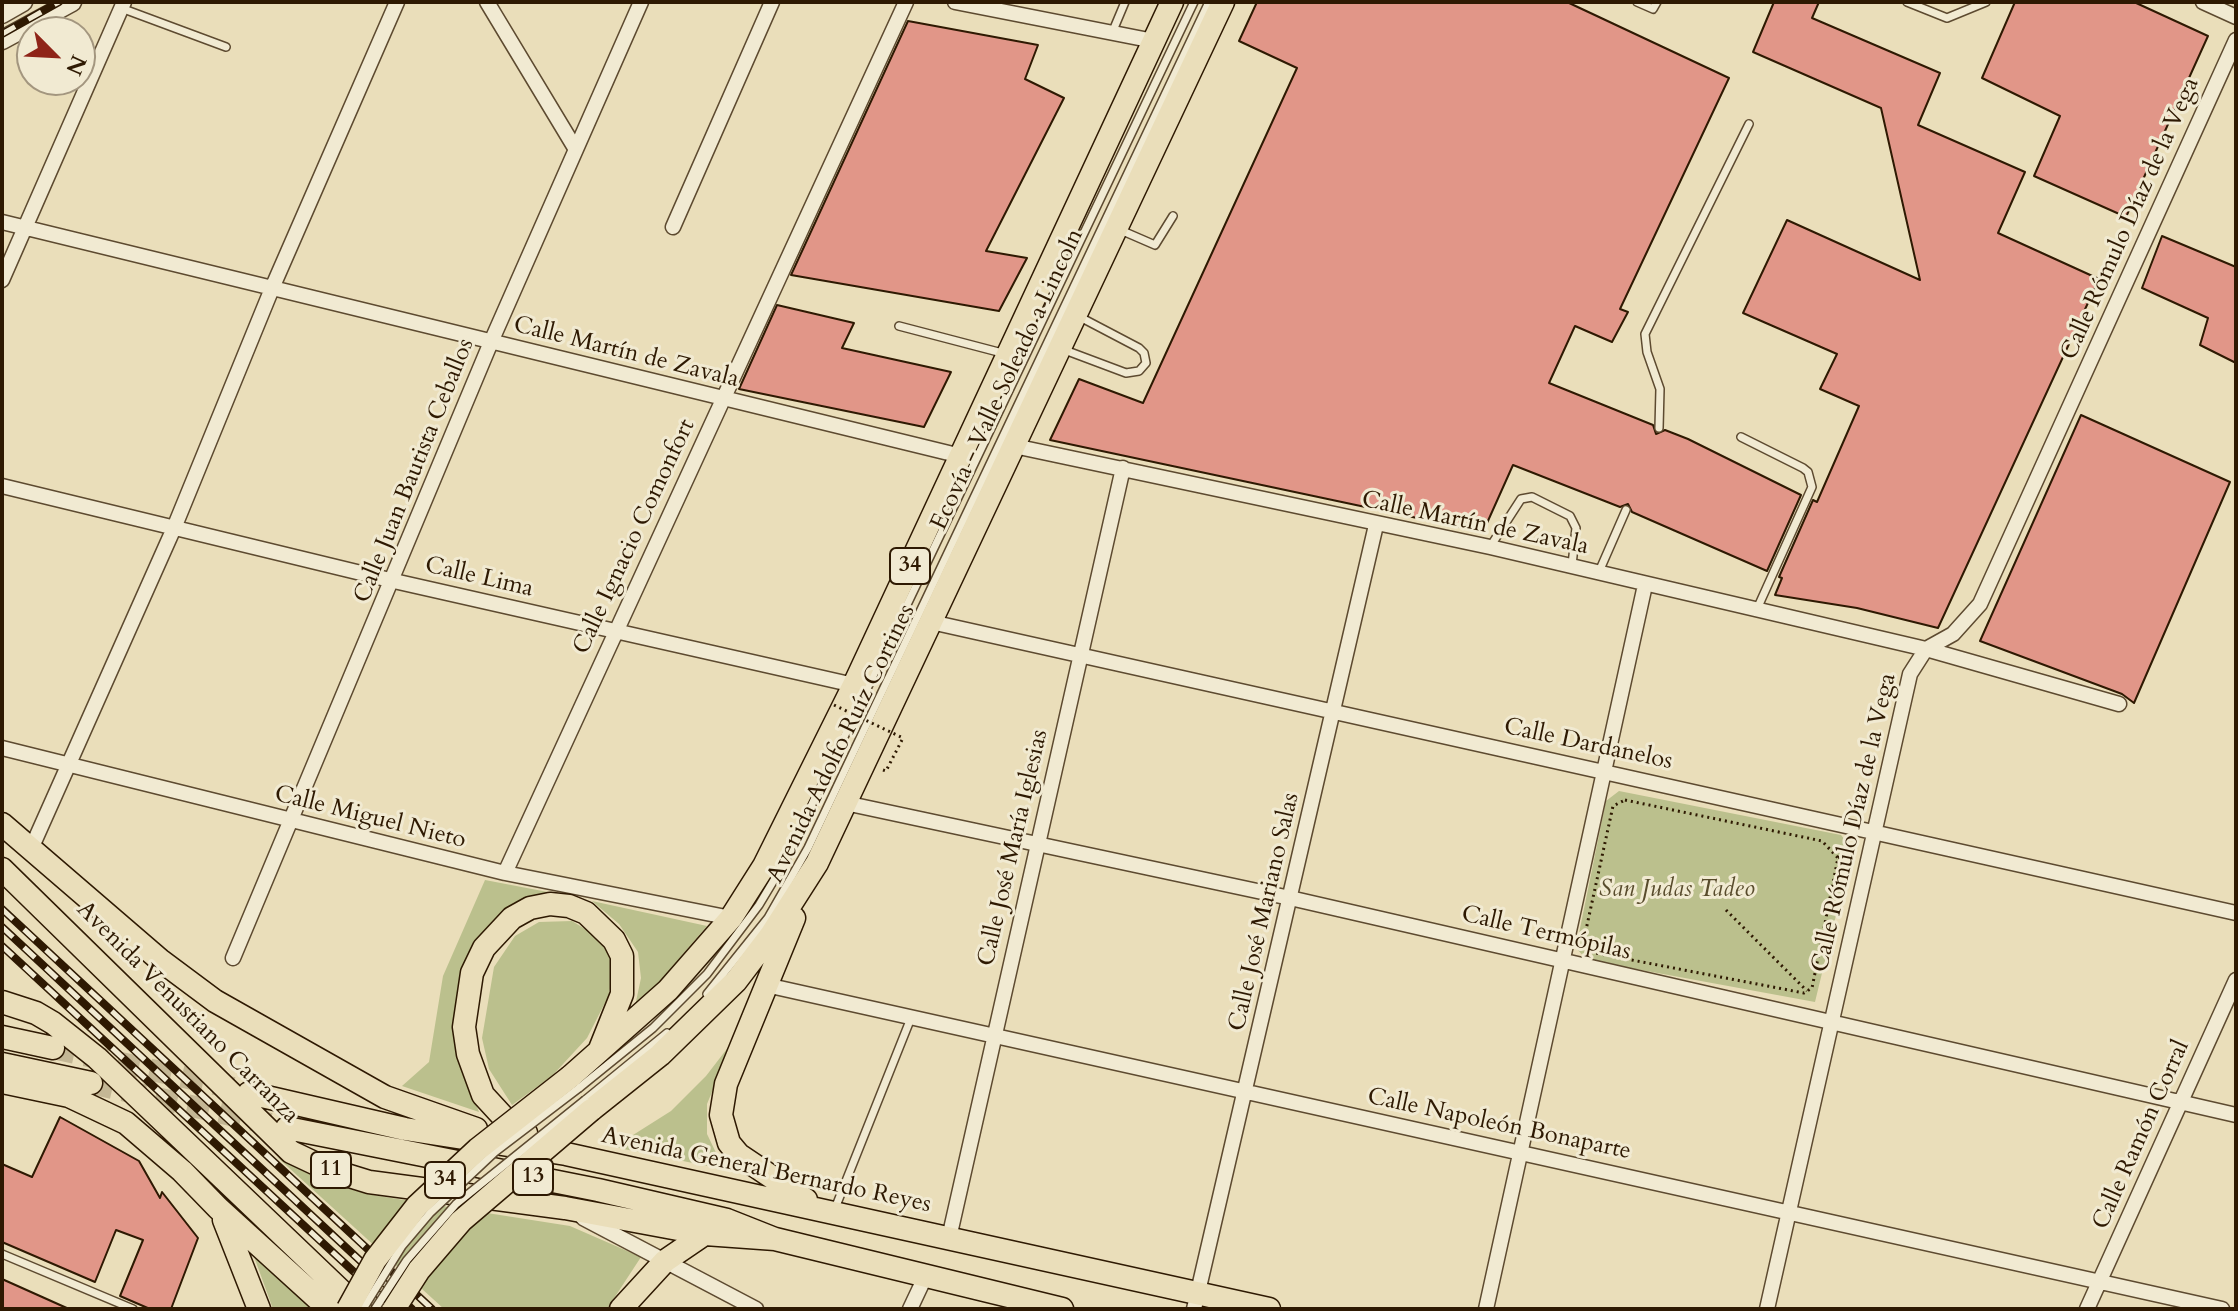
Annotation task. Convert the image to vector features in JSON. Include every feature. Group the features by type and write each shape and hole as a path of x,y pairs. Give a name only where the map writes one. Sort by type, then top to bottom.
{"main road":[{"name":"Avenida Adolfo Ruíz Cortines","path":"348,1309 375,1260 417,1206 478,1149 575,1082 596,1056 668,990 731,918 771,853 854,685 1172,2"},
{"name":"Avenida Adolfo Ruíz Cortines","path":"394,1309 419,1270 461,1221 588,1105 660,1055 736,981 771,935 817,863 1223,2"},
{"name":"Avenida Venustiano Carranza","path":"2,824 160,960 215,1001 385,1097 466,1124 499,1141"},
{"path":"817,863 721,1101 723,1130 729,1143 753,1167 828,1211"},
{"name":"Avenida Venustiano Carranza","path":"2,869 291,1152 327,1169 369,1182 565,1208 705,1234 775,1239"},
{"path":"566,1154 519,1129 491,1107 475,1077 464,1027 466,997 484,948 498,929 530,908 550,904 586,913 602,925 622,956 622,994 616,1017 596,1056"},
{"path":"2,1002 45,1018 97,1058 362,1309"},
{"path":"2,1037 53,1048"},
{"path":"2,1064 91,1083"},
{"path":"2,1082 69,1096 126,1123 174,1162 218,1208 329,1309"},
{"name":"Avenida General Bernardo Reyes","path":"249,1093 405,1129 499,1141 828,1211 949,1238 1196,1301 1269,1309"},
{"name":"13","path":"287,1128 598,1190 727,1220 775,1239 1062,1309"},
{"path":"218,1208 237,1247 259,1309"},
{"path":"621,1309 665,1261 727,1220"}],"street":[{"path":"2,14 23,2"},
{"path":"2,40 72,2"},
{"path":"31,849 72,765 273,286 397,2"},
{"path":"487,2 575,148"},
{"name":"Calle Juan Bautista Ceballos","path":"233,958 394,581 491,342 641,2"},
{"path":"673,227 772,2"},
{"name":"Calle Ignacio Comonfort","path":"505,873 906,2"},
{"path":"955,2 1018,8 1154,41"},
{"path":"2203,2 2236,17"},
{"path":"2,280 122,5"},
{"name":"Calle Rómulo Díaz de la Vega","path":"1767,1309 1906,688 1916,662 1926,649 1968,621 1990,584 2236,40"},
{"name":"Calle Martín de Zavala","path":"2,222 961,456"},
{"name":"Calle Martín de Zavala","path":"1014,446 1490,547 1926,649 2119,704"},
{"name":"Calle José María Iglesias","path":"949,1238 1123,468"},
{"name":"Calle Lima","path":"2,486 394,581 854,685"},
{"name":"Calle José Mariano Salas","path":"1196,1301 1247,1092 1376,525"},
{"path":"1486,1309 1645,585"},
{"name":"Calle Dardanelos","path":"931,622 2236,913"},
{"name":"Calle Miguel Nieto","path":"2,748 505,873 731,918"},
{"name":"Calle Termópilas","path":"845,803 1290,898 2236,1115"},
{"name":"Calle Ramón Corral","path":"2087,1309 2236,980"},
{"name":"Calle Napoleón Bonaparte","path":"766,985 2222,1309"},
{"path":"565,1208 756,1309"},
{"path":"910,1309 926,1275"}],"lane":[{"path":"1112,33 1125,2"},
{"path":"362,1309 402,1246 430,1213 575,1082 653,1028 707,974 752,916 783,865 1194,2"},
{"name":"Ecovía - Valle Soleado a Lincoln","path":"681,1020 749,945 801,861 1209,2"},
{"path":"1637,2 1653,9 1657,2"},
{"path":"1907,2 1947,18 1986,2"},
{"path":"122,5 226,47"},
{"path":"1659,428 1660,389 1647,352 1645,334 1749,124"},
{"path":"1116,228 1155,245 1173,216"},
{"path":"1060,348 1126,373 1139,371 1146,363 1146,357 1139,348 1075,315"},
{"path":"899,326 1008,355"},
{"path":"1741,437 1803,468 1808,472 1812,487 1757,611"},
{"path":"1490,547 1521,499 1532,497 1570,516 1576,528 1572,567"},
{"path":"1598,574 1626,510"},
{"path":"828,1211 912,1016"},
{"path":"375,1309 407,1260 456,1204 588,1105 673,1028"},
{"path":"2,1254 133,1309"}],"path":[{"path":"823,697 903,738 886,771"},
{"path":"1625,800 1822,841 1838,858 1812,988 1807,991 1804,993 1590,952 1584,939 1613,806 1625,800"},
{"path":"1726,910 1807,991"}],"green space":[{"name":"San Judas Tadeo","path":"1619,791 1841,835 1852,849 1815,1002 1587,960 1576,948 1606,801"},
{"path":"485,880 574,897 546,893 512,905 484,935 464,1074 479,1112 402,1086 429,1062 443,976"},
{"path":"592,901 707,926 634,1011 641,978 638,952 619,924"},
{"path":"572,921 598,937 614,961 609,995 587,1038 552,1076 512,1105 489,1069 482,1038 494,967 515,936 539,922"},
{"path":"733,1041 707,1104 707,1134 719,1159 742,1173 614,1147 671,1111 706,1076"},
{"path":"277,1157 320,1180 366,1194 570,1226 641,1257 607,1309 444,1309"},
{"path":"252,1251 318,1309 273,1309"}],"building":[{"path":"1257,2 1567,2 1729,78 1620,309 1628,312 1612,342 1575,326 1549,383 1653,425 1656,434 1665,430 1688,439 1801,495 1767,571 1632,512 1628,504 1620,507 1513,465 1483,532 1050,440 1079,379 1143,403 1297,68 1239,41"},
{"path":"1774,2 1819,2 1812,18 1940,73 1918,125 2025,172 1998,233 2099,279 1938,628 1857,608 1775,595 1782,578 1779,577 1813,500 1817,502 1859,406 1820,389 1837,354 1743,313 1787,220 1920,280 1881,108 1753,52"},
{"path":"2015,2 2134,2 2208,36 2126,217 2034,176 2060,116 1982,78"},
{"path":"908,21 1038,45 1025,79 1064,98 986,251 1027,258 999,311 791,275"},
{"path":"2162,236 2236,267 2236,363 2200,345 2208,318 2142,288"},
{"path":"777,305 854,323 842,348 951,372 924,427 739,389"},
{"path":"2081,415 2230,482 2134,703 2122,694 1980,641"},
{"path":"60,1117 139,1161 160,1198 162,1192 198,1238 171,1309 150,1309 120,1296 143,1240 116,1230 95,1282 2,1242 2,1164 32,1177"},
{"path":"2,1279 69,1309 2,1309"}],"tunnel":[{"path":"53,1048 233,1088"},
{"path":"91,1083 270,1124"}],"railway":[{"path":"2,34 59,2"},
{"path":"2,909 432,1309"},
{"path":"2,927 412,1309"},
{"path":"2,946 394,1309"}]}
